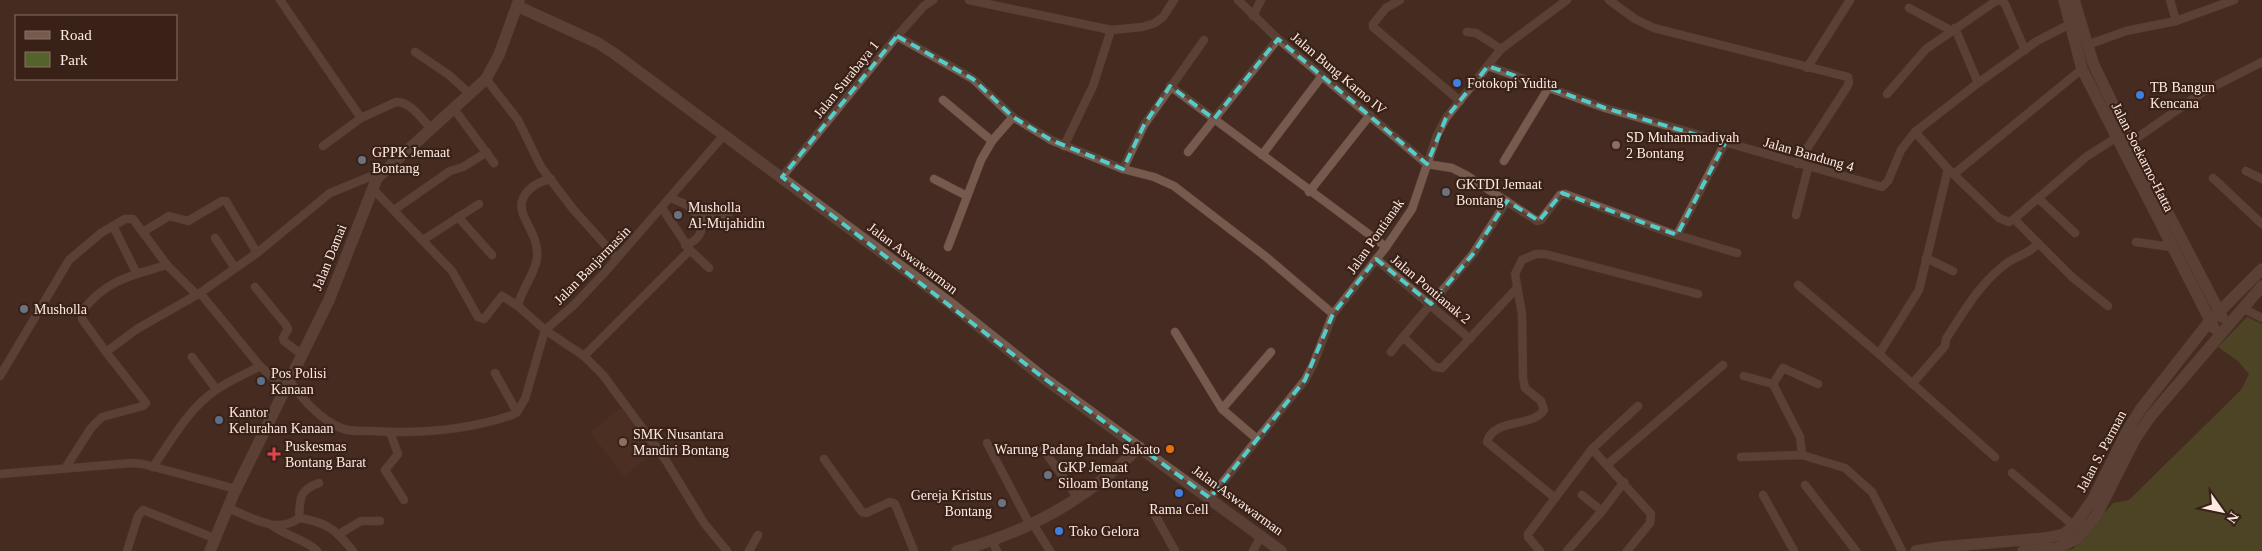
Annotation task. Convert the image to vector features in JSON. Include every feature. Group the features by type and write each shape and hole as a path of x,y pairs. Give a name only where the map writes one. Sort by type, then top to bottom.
{"street":[{"path":"280,0 361,118"},
{"name":"Jalan Surabaya 1","path":"782,178 897,36 924,6 933,0"},
{"path":"969,0 1111,30 1142,27 1155,23 1167,12 1174,0"},
{"name":"Jalan Bung Karno IV","path":"1238,0 1278,39 1427,164"},
{"path":"1253,16 1261,0"},
{"path":"1400,0 1386,8 1373,24 1373,27 1460,101"},
{"name":"Jalan Pontianak","path":"1210,498 1305,380 1316,358 1322,338 1333,314 1386,247 1412,209 1437,135 1446,118 1501,48 1567,0"},
{"path":"1609,0 1635,19 1654,28 1807,68 1845,75 1849,82 1797,164"},
{"path":"1807,68 1850,0"},
{"path":"1983,0 1991,3"},
{"path":"1887,94 1926,49 1998,0 2005,4 2025,50"},
{"name":"Jalan Soekarno-Hatta","path":"2064,0 2082,69 2125,137 2218,312 2227,325"},
{"name":"Jalan Soekarno-Hatta","path":"2074,0 2093,63 2171,248 2209,322 2219,335"},
{"path":"2170,0 2176,21"},
{"path":"2087,45 2126,31 2176,21 2234,0"},
{"name":"Jalan Aswawarman","path":"518,3 598,43 615,54 951,304 1045,379 1281,551"},
{"name":"Jalan Damai","path":"210,551 232,498 328,300 381,172 486,79 499,55 518,3"},
{"path":"1909,8 1953,29 1978,83"},
{"name":"Jalan Bandung 4","path":"1488,66 1605,108 1808,168 1882,187 1888,181 1898,156 1915,132 1978,83 2025,50 2070,24"},
{"path":"1064,146 1093,86 1111,30"},
{"path":"1467,32 1476,33 1501,48"},
{"path":"897,36 978,82 1013,117 1064,146 1123,169 1154,177 1174,186 1265,256 1333,314"},
{"path":"1188,152 1278,39"},
{"path":"1123,169 1144,125 1204,40"},
{"path":"415,52 449,75 470,94"},
{"path":"1915,132 1951,172 1999,218 2006,222 2014,220 2086,157 2203,92 2262,62"},
{"path":"1880,354 1916,295 1951,172 2082,69"},
{"path":"1262,155 1322,76"},
{"path":"486,79 518,120 541,167 573,210 617,258"},
{"path":"1170,86 1309,192 1386,247"},
{"path":"1504,161 1549,87"},
{"path":"943,100 992,141"},
{"path":"323,146 361,118 396,102 402,102 431,128"},
{"path":"454,109 494,163"},
{"path":"1309,192 1370,115"},
{"path":"948,247 980,160 992,141 1013,117"},
{"name":"Jalan Banjarmasin","path":"545,330 575,304 671,198 724,135"},
{"path":"1677,235 1725,143"},
{"path":"394,210 450,170 463,167 487,152"},
{"path":"1427,164 1459,171 1539,221 1560,195 1565,194 1677,235 1737,254"},
{"path":"1796,215 1808,168"},
{"path":"2246,171 2262,179"},
{"path":"106,352 138,329 199,294 257,253 330,194 381,172"},
{"path":"517,305 537,256 536,240 523,215 522,202 530,188 550,177"},
{"path":"2213,178 2262,224"},
{"path":"934,179 967,196"},
{"path":"373,189 457,278 476,316 480,319 486,317 501,297 504,296 545,330 596,366 665,459 704,523 726,551"},
{"path":"584,356 690,243 701,234 703,230 701,218 687,205 671,198"},
{"path":"2038,198 2075,233"},
{"path":"143,232 169,216 188,221 222,201 226,201 257,253"},
{"path":"1391,352 1473,254 1506,201"},
{"path":"423,240 479,204"},
{"path":"662,208 687,247 709,268"},
{"path":"701,218 719,219 731,210"},
{"path":"458,217 492,255"},
{"path":"0,376 69,260 81,248 113,226 129,218 133,219 167,265 199,294 260,366 286,384 325,419 347,430 390,432 437,431 503,418 517,412 525,399 545,330"},
{"path":"2014,220 2072,277 2108,306"},
{"path":"113,226 137,274"},
{"path":"215,238 235,268"},
{"path":"1909,382 1945,342 1979,288 2003,265 2030,251 2038,242"},
{"path":"2136,242 2171,248"},
{"path":"1555,498 1487,442 1488,436 1498,429 1541,414 1544,406 1525,388 1523,378 1522,314 1516,290 1515,274 1522,260 1536,254 1545,254 1698,294"},
{"path":"1926,258 1953,271"},
{"name":"Jalan Pontianak 2","path":"1376,259 1470,339"},
{"path":"66,467 91,428 102,417 143,406 146,403 82,319 85,307 115,282 167,265"},
{"name":"Jalan S. Parman","path":"2023,551 2057,548 2078,538 2096,516 2140,410 2209,322 2262,269"},
{"path":"1798,285 1880,354 1909,382 1995,457"},
{"name":"Jalan S. Parman","path":"1916,551 2046,538 2064,534 2074,526 2094,498 2130,436 2150,417 2262,286"},
{"path":"255,287 286,325 288,329 283,338 284,341 301,354"},
{"path":"1403,338 1438,368 1442,368 1516,290"},
{"path":"2242,308 2262,318"},
{"path":"1175,332 1222,409 1257,439"},
{"path":"1222,409 1271,352"},
{"path":"192,357 216,389"},
{"path":"1608,464 1724,365"},
{"path":"153,467 189,415 216,389 260,366"},
{"path":"1776,378 1783,368 1818,384"},
{"path":"495,373 517,412"},
{"path":"1744,376 1776,378"},
{"path":"1776,378 1800,437 1802,455"},
{"path":"1540,551 1528,537 1528,534 1555,498 1595,451 1638,406"},
{"path":"2140,410 2150,417"},
{"path":"390,432 398,454 384,470 404,500"},
{"path":"987,443 1032,524 1050,551"},
{"path":"957,551 994,546 1078,498 1102,482 1139,447"},
{"path":"1042,449 1078,498"},
{"path":"1595,451 1648,509 1652,518 1627,551"},
{"path":"1741,457 1802,455 1845,468 1868,487 1902,551"},
{"path":"824,459 862,512 866,513 890,502 895,504 914,551"},
{"path":"0,474 121,462 153,467 232,498 283,533 305,542 317,551"},
{"path":"2012,473 2074,526"},
{"path":"1567,551 1602,511 1624,482"},
{"path":"300,518 301,496 304,490 319,483"},
{"path":"1805,485 1856,551"},
{"path":"1582,495 1602,511"},
{"path":"1763,495 1794,551"},
{"path":"127,551 138,516 143,510 214,538"},
{"path":"1155,515 1174,551"},
{"path":"273,526 291,525 300,518 321,522 339,534 353,551"},
{"path":"339,534 362,520 380,521"},
{"path":"749,551 758,535"},
{"path":"1253,551 1261,536"}],"highlighted area":[{"path":"897,36 973,79 1013,117 1051,140 1123,169 1144,125 1170,86 1214,119 1278,39 1427,164 1446,118 1488,66 1605,108 1725,143 1677,235 1562,193 1539,221 1507,201 1473,254 1431,304 1376,259 1333,314 1305,380 1210,498 1045,379 782,177"}],"shaded area":[{"name":"SMK Nusantara Mandiri Bontang","path":"621,408 655,452 624,476 590,432"}],"green space":[{"path":"2247,317 2262,324 2262,551 2059,551 2073,549 2113,503 2129,500 2241,390 2249,374 2238,361 2218,347"}],"place":[{"name":"Fotokopi Yudita","path":"1457,83"},
{"name":"TB Bangun Kencana","path":"2140,95"},
{"name":"SD Muhammadiyah 2 Bontang","path":"1616,145"},
{"name":"GPPK Jemaat Bontang","path":"362,160"},
{"name":"GKTDI Jemaat Bontang","path":"1446,192"},
{"name":"Musholla Al-Mujahidin","path":"678,215"},
{"name":"Musholla","path":"24,309"},
{"name":"Pos Polisi Kanaan","path":"261,381"},
{"name":"Kantor Kelurahan Kanaan","path":"219,420"},
{"name":"SMK Nusantara Mandiri Bontang","path":"623,442"},
{"name":"Warung Padang Indah Sakato","path":"1170,449"},
{"name":"Puskesmas Bontang Barat","path":"274,454"},
{"name":"GKP Jemaat Siloam Bontang","path":"1048,475"},
{"name":"Rama Cell","path":"1179,493"},
{"name":"Gereja Kristus Bontang","path":"1002,503"},
{"name":"Toko Gelora","path":"1059,531"}]}
